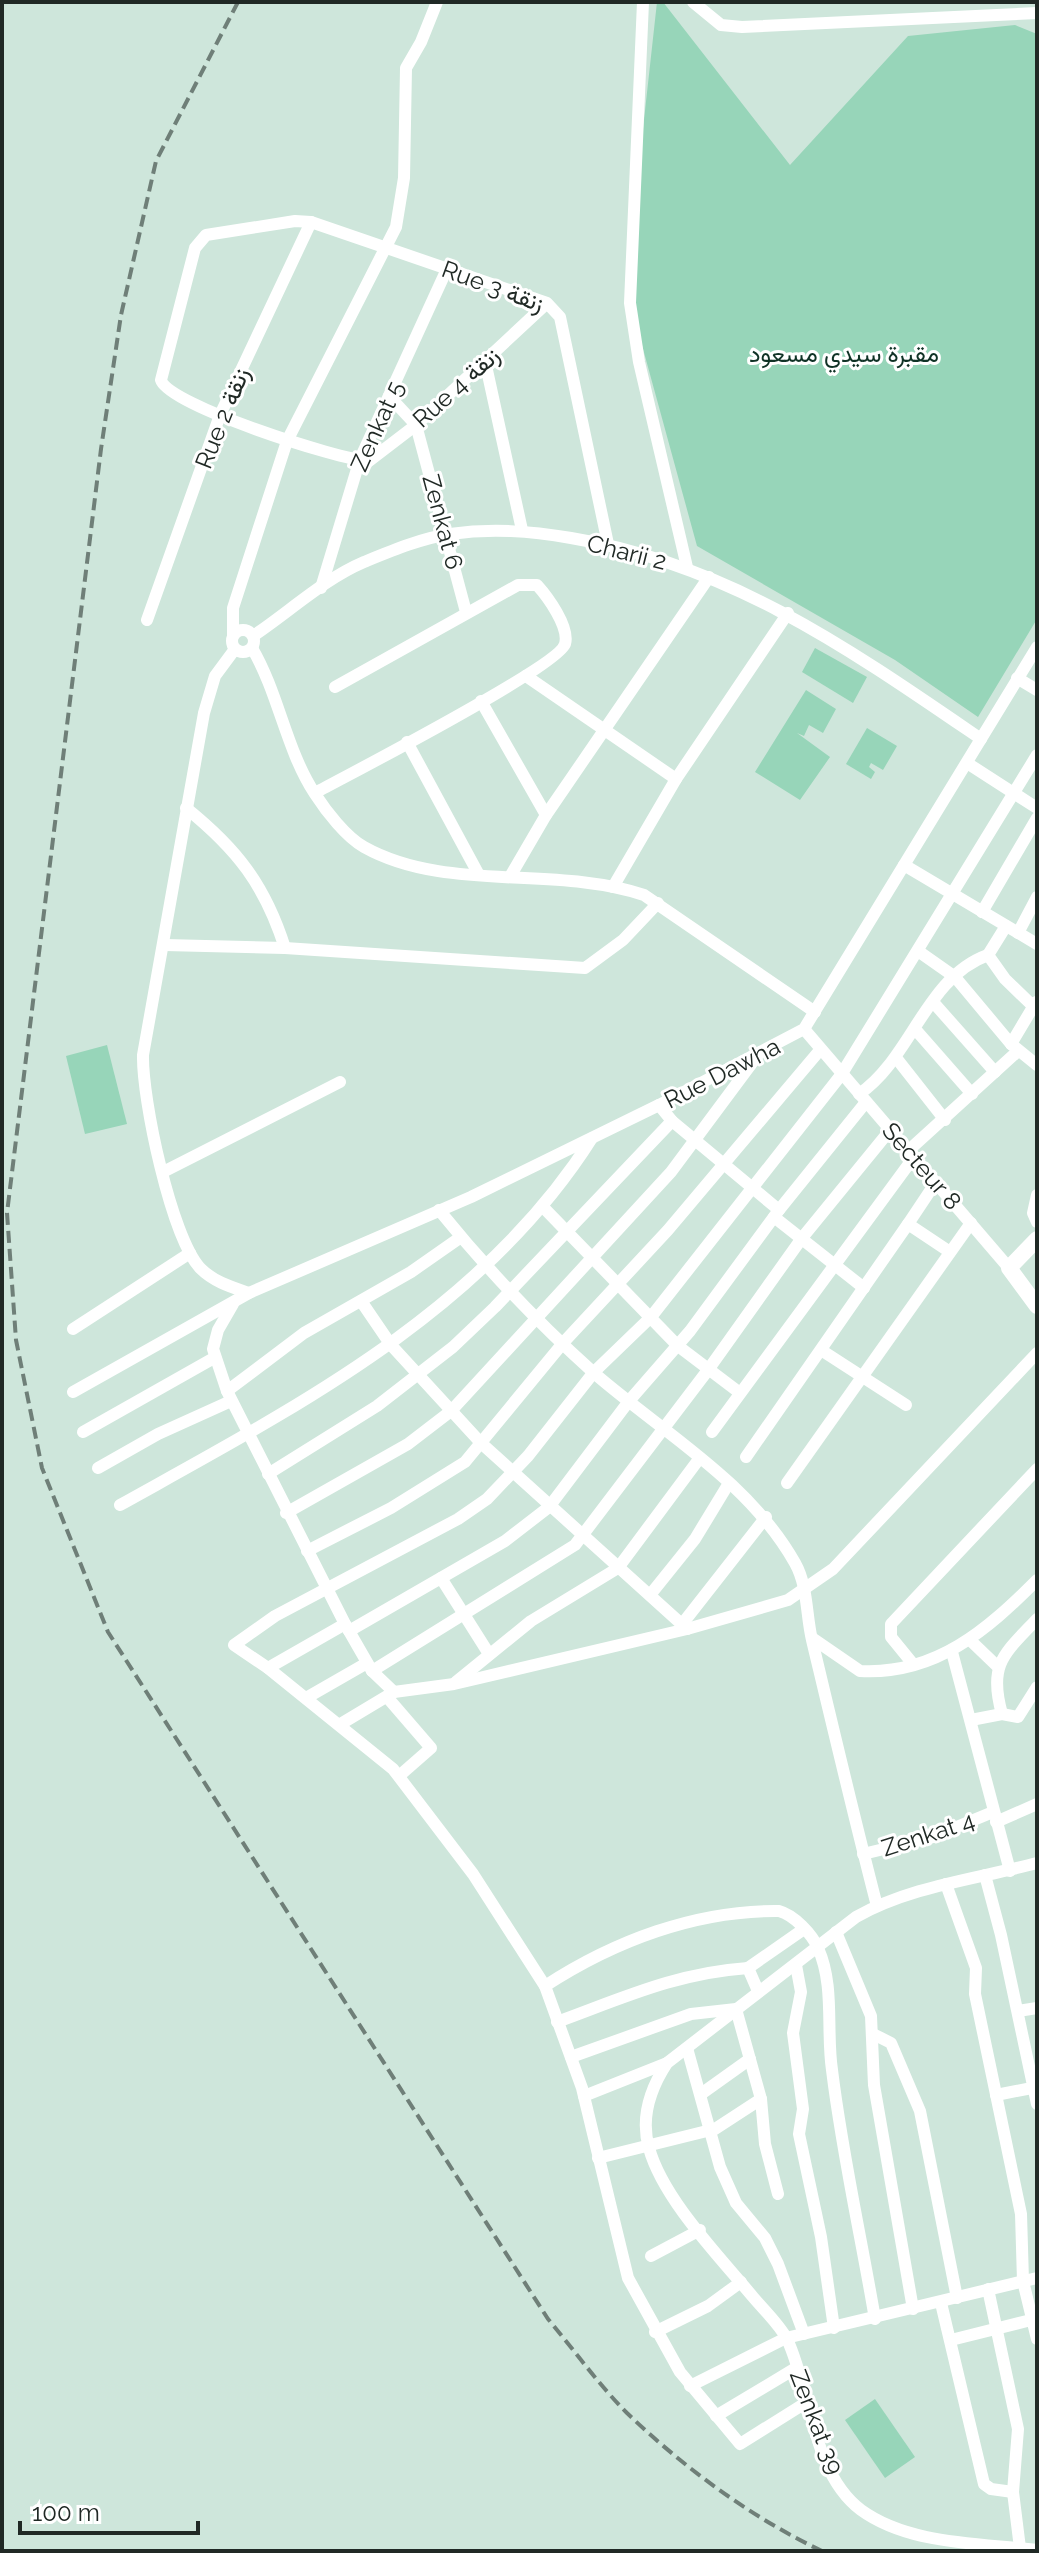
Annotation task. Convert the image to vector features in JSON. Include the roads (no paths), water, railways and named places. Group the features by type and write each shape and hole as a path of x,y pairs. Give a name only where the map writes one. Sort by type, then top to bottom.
{"street":[{"path":"253,642 245,653 234,643 233,608 287,441 386,247 401,207 406,68 433,19 437,2"},
{"path":"643,2 630,303 639,362 687,567"},
{"path":"693,2 721,25 742,27 1037,13"},
{"name":"Rue 3 زنقة","path":"220,415 169,391 161,380 199,239 206,235 311,222 547,303 560,317 608,544"},
{"name":"Rue 2 زنقة","path":"147,620 220,415 311,222"},
{"name":"Zenkat 5","path":"321,588 360,459 447,269"},
{"name":"Rue 4 زنقة","path":"360,459 376,459 547,303"},
{"path":"485,361 522,530"},
{"name":"Zenkat 6","path":"389,396 416,425 466,612"},
{"path":"220,415 287,441 360,459"},
{"name":"Charii 2","path":"253,642 321,588 362,563 447,534 522,530 608,544 687,567 709,577 788,613 981,739"},
{"path":"511,875 546,815 709,577"},
{"path":"315,793 526,676 565,644 564,628 541,590 530,583 518,585 335,687"},
{"path":"613,887 676,779 788,613"},
{"path":"249,1293 215,1280 190,1253 163,1172 148,1116 142,1076 186,808 215,676 243,630 253,642 315,793 361,846 396,862 479,875 511,875 613,887 658,903 815,1012"},
{"name":"Rue Dawha","path":"73,1392 163,1338 249,1293 439,1210 592,1138 804,1029 1037,647"},
{"path":"526,676 676,779"},
{"path":"1017,678 1037,690"},
{"path":"481,701 546,815"},
{"path":"407,742 479,875"},
{"path":"807,2402 740,2444 690,2386 655,2332 621,2261 584,2096 545,1986 473,1874 399,1776 306,1698 234,1645 275,1616 458,1519 487,1499 513,1473 594,1372 651,1317 841,1075 1037,755"},
{"path":"967,763 1037,808"},
{"path":"186,808 234,850 251,873 269,906 285,948"},
{"path":"982,912 1037,818"},
{"path":"904,865 1037,944"},
{"path":"268,1668 441,1578 517,1534 549,1507 629,1401 678,1346 862,1098 897,1059 933,1002 955,977 988,955 1037,898"},
{"path":"165,945 285,948 585,968 623,940 658,903"},
{"path":"918,951 955,977 1014,1047 1037,1065"},
{"path":"712,1432 911,1153 995,1072 1014,1047 1034,1010 988,955"},
{"path":"933,1002 995,1072"},
{"name":"Secteur 8","path":"804,1029 1009,1268 1037,1306"},
{"path":"915,1029 972,1094"},
{"path":"307,1551 453,1472 481,1443 563,1343 724,1166 820,1050"},
{"path":"286,1513 408,1444 451,1411 502,1359 536,1316 593,1259 696,1142 760,1053"},
{"path":"897,1059 945,1120"},
{"path":"163,1172 340,1082"},
{"path":"659,1105 672,1121 753,1188 802,1238 864,1288"},
{"path":"268,1474 336,1434 418,1376 510,1291 672,1121"},
{"path":"306,1698 370,1667 464,1614 548,1564 582,1538 802,1238 891,1129"},
{"path":"120,1505 248,1433 391,1345 486,1266 542,1206 592,1138"},
{"path":"746,1457 936,1182"},
{"path":"1037,1195 1033,1213 1037,1222"},
{"path":"542,1206 678,1346 740,1393"},
{"path":"439,1210 486,1266 563,1343 766,1517 798,1569 805,1592 812,1638 877,1906"},
{"path":"787,1483 971,1223"},
{"path":"908,1224 950,1252"},
{"path":"98,1468 229,1396 304,1333 361,1301 461,1237"},
{"path":"1009,1268 1037,1239"},
{"path":"73,1329 190,1253"},
{"path":"361,1301 391,1345 481,1443 582,1538 685,1626"},
{"path":"233,1304 216,1337 214,1358 229,1396 286,1513 347,1627 370,1667 431,1748 399,1776"},
{"path":"821,1350 906,1405"},
{"path":"339,1725 391,1694 454,1684 768,1608 805,1592 879,1522 1037,1353"},
{"path":"83,1432 214,1358"},
{"path":"454,1684 531,1621 618,1568 699,1459"},
{"path":"913,1664 891,1637 891,1624 1037,1469"},
{"path":"650,1595 695,1539 729,1483"},
{"path":"685,1626 766,1517"},
{"path":"441,1578 489,1654"},
{"path":"812,1638 860,1671 913,1664 952,1652 971,1641 1037,1580"},
{"path":"1002,1714 995,1681 997,1666 1037,1617 1020,1598"},
{"path":"971,1641 997,1666"},
{"path":"952,1652 1010,1871"},
{"path":"971,1720 1002,1714 1020,1715 1037,1687"},
{"name":"Zenkat 4","path":"863,1854 930,1838 1037,1804"},
{"path":"584,2096 667,2063 836,1932 877,1906 946,1884 1037,1864"},
{"path":"985,1875 1037,2104"},
{"path":"946,1884 976,1968 975,1994 1021,2214 1023,2281 1035,2331 994,2327 951,2340"},
{"path":"545,1986 628,1941 685,1922 725,1914 779,1911 790,1915 804,1929 818,1947 829,1998 834,2085 875,2319"},
{"path":"557,2022 675,1978 748,1968 804,1929"},
{"path":"836,1932 864,1993 873,2034 875,2094 913,2309"},
{"path":"796,1965 801,1989 793,2033 803,2109 799,2134 812,2186 834,2328"},
{"path":"748,1968 758,1991"},
{"path":"1018,2011 1037,2008"},
{"path":"571,2057 691,2014 736,2009"},
{"path":"736,2009 761,2099 765,2144 778,2194"},
{"path":"873,2034 891,2043 920,2111 957,2298"},
{"path":"687,2048 730,2191 743,2214 765,2238 796,2306 804,2334"},
{"path":"701,2094 750,2059"},
{"path":"667,2063 646,2109 648,2145 662,2178 786,2338"},
{"path":"996,2095 1035,2087"},
{"path":"598,2158 711,2131 761,2099"},
{"path":"651,2256 700,2230"},
{"path":"690,2386 786,2338 1037,2278"},
{"path":"655,2332 708,2306 741,2282"},
{"path":"988,2289 1018,2429 1013,2492 1016,2549"},
{"path":"941,2303 984,2484 991,2489 1013,2492"},
{"name":"Zenkat 39","path":"786,2338 831,2468 861,2509 902,2530 1037,2550"},
{"path":"716,2416 796,2368"}],"railway":[{"path":"238,2 156,161 121,315 101,449 7,1213 16,1340 42,1468 108,1632 548,2319 617,2402 671,2453 744,2507 822,2551"}],"park label":[{"name":"مقبرة سيدي مسعود","path":"844,353"}]}
